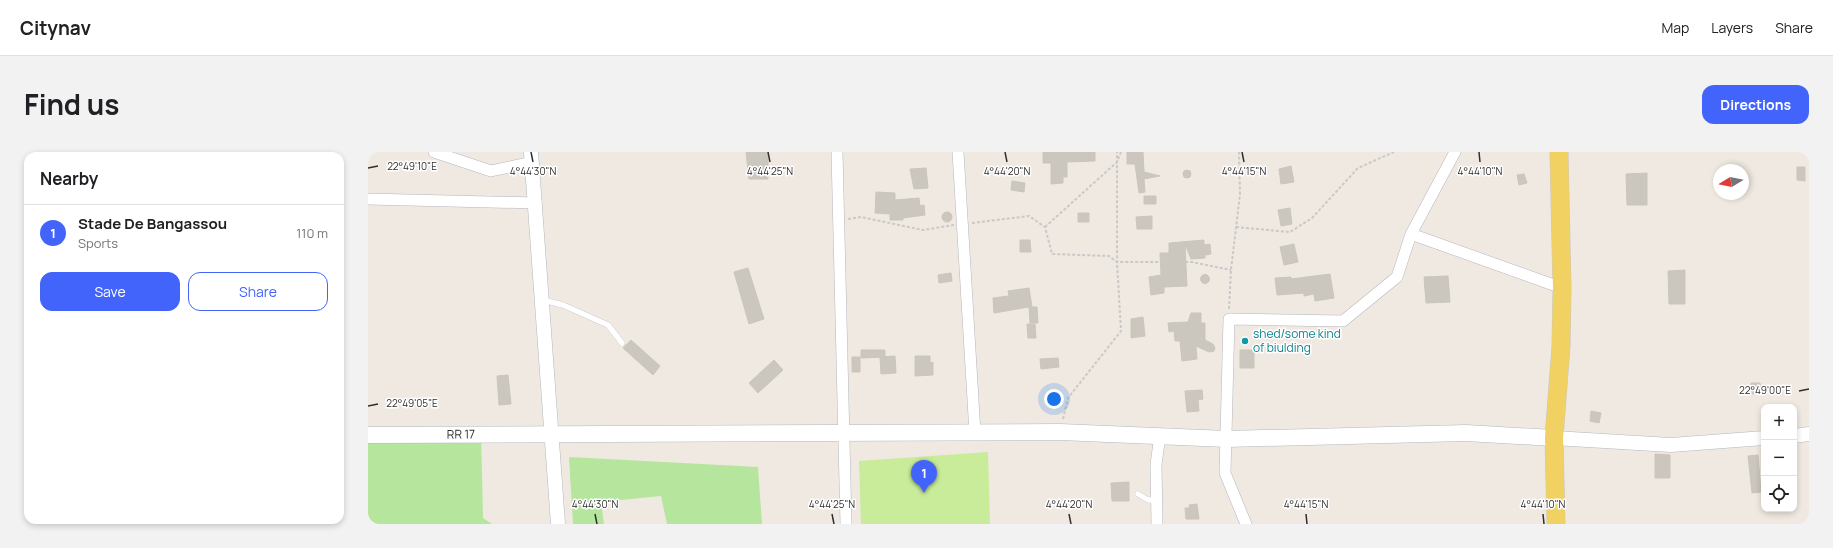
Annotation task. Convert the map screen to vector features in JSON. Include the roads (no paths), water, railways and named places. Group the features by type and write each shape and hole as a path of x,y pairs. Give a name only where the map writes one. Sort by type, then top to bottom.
{"main road":[{"path":"1556,524 1554,438 1561,346 1562,288 1559,152"},
{"name":"RR 17","path":"368,435 1060,432 1227,439 1466,433 1554,438"}],"street":[{"path":"434,152 491,171 532,157 553,434 558,524"},
{"path":"837,152 846,524"},
{"path":"958,152 975,433"},
{"path":"1246,524 1225,473 1229,318 1343,321 1397,277 1411,234 1455,152"},
{"path":"368,199 536,203"},
{"path":"1411,234 1562,288"},
{"path":"1797,436 1809,434"},
{"path":"1157,524 1158,500 1156,464 1160,436"},
{"path":"1554,438 1671,445 1761,438"},
{"path":"1227,477 1246,524"}],"lane":[{"path":"543,300 563,305 608,325 622,343"},
{"path":"1138,494 1148,500 1158,500"}],"place":[{"name":"shed/some kind of biulding","path":"1245,341"},
{"name":"Stade De Bangassou","path":"924,493"}]}
